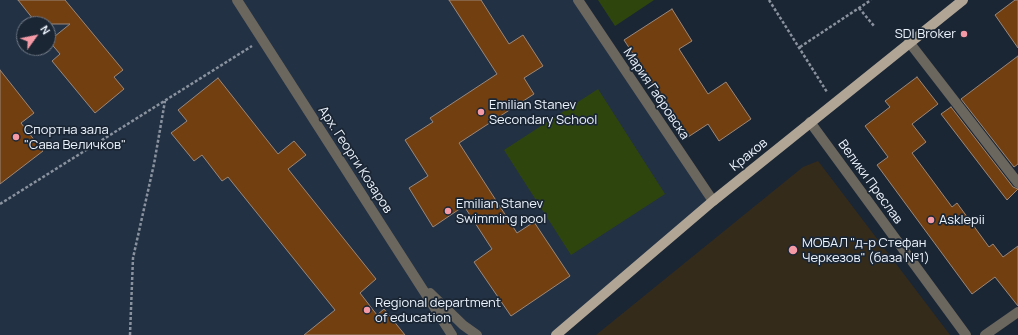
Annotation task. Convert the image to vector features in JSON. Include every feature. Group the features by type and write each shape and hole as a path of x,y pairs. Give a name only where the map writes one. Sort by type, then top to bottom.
{"main road":[{"name":"Краков","path":"559,333 713,201 962,0"}],"street":[{"name":"Арх. Георги Козаров","path":"237,0 452,335"},
{"name":"Мария Габровска","path":"578,0 713,201"},
{"path":"909,42 1018,183"},
{"name":"Велики Преслав","path":"810,122 966,335"},
{"path":"417,281 463,325 477,335"},
{"path":"985,335 1018,312"},
{"path":"552,335 559,333"}],"path":[{"path":"768,0 800,47 834,102"},
{"path":"800,47 871,0"},
{"path":"859,8 874,26"},
{"path":"0,204 262,40"},
{"path":"130,335 134,258 154,164 165,101"}],"shaded area":[{"path":"0,0 578,0 713,201 556,335 0,335"},
{"name":"МОБАЛ \"д-р Стефан Черкезов\" (база №1)","path":"818,161 950,335 596,335 803,167"}],"green space":[{"path":"598,0 654,0 615,26"},
{"path":"598,89 665,194 571,255 504,150"}],"building":[{"path":"18,0 65,0 123,70 114,77 124,89 95,113 52,61 60,54 56,49 56,35 70,24 56,24 56,16 31,16"},
{"path":"449,0 481,0 509,44 523,35 543,66 524,78 534,94 459,143 517,233 534,222 570,276 511,316 474,262 492,249 464,206 433,227 409,188 428,176 405,140 433,122 430,118 497,74"},
{"path":"1015,0 1018,0 1018,48 995,15"},
{"path":"672,9 692,41 679,49 708,94 726,82 751,119 719,141 708,124 688,137 624,40"},
{"path":"1018,56 1018,164 1014,167 961,99"},
{"name":"Спортна зала \"Сава Величков\"","path":"0,70 34,113 21,123 43,151 0,184"},
{"path":"917,77 938,104 912,124 926,142 912,153 952,207 957,203 989,247 993,244 1003,257 1018,246 1018,306 995,277 972,294 877,165 888,157 865,126 890,107 885,101"},
{"path":"218,78 278,154 294,141 306,155 288,169 376,279 360,293 377,315 384,309 405,335 304,335 335,310 228,177 222,181 202,155 194,161 171,133 187,121 178,110"},
{"path":"951,107 1013,187 1018,189 1007,200 941,114"}],"place":[{"name":"SDI Broker","path":"964,34"},
{"name":"Emilian Stanev Secondary School","path":"481,112"},
{"name":"Спортна зала \"Сава Величков\"","path":"16,137"},
{"name":"Emilian Stanev Swimming pool","path":"448,211"},
{"name":"Asklepii","path":"931,220"},
{"name":"МОБАЛ \"д-р Стефан Черкезов\" (база №1)","path":"793,250"},
{"name":"Regional department of education","path":"367,310"}]}
